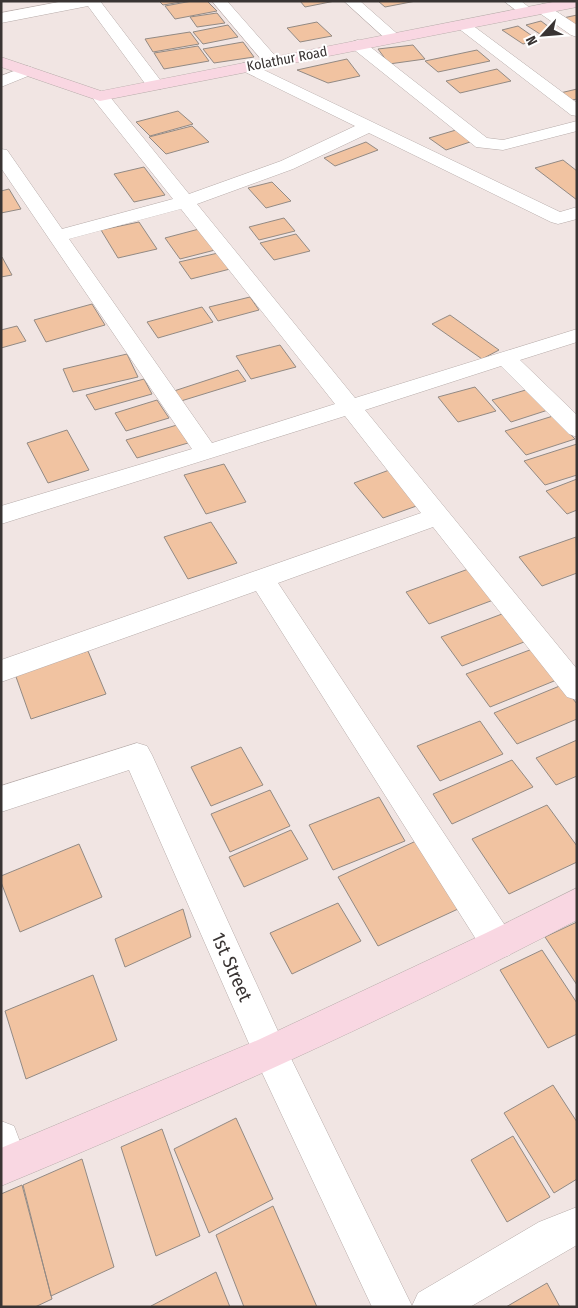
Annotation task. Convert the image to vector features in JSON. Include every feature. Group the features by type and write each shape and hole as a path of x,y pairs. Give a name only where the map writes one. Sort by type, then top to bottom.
{"street":[{"path":"1,18 90,1 155,85"},
{"path":"219,1 272,62"},
{"path":"351,1 394,38"},
{"path":"511,1 535,10 577,32"},
{"name":"Kolathur Road","path":"100,96 577,2"},
{"path":"463,25 577,111"},
{"path":"358,45 482,144 503,146 577,126"},
{"path":"1,62 100,96 577,689"},
{"path":"247,67 558,218 577,213"},
{"path":"1,82 27,71"},
{"path":"58,236 185,202 287,165 369,126"},
{"path":"1,154 206,452"},
{"path":"1,515 577,335"},
{"path":"504,357 577,430"},
{"path":"1,671 438,516"},
{"path":"261,578 498,944"},
{"name":"1st Street","path":"1,799 137,755 270,1052 393,1307"},
{"path":"4,1156 270,1052 498,944 577,903"},
{"path":"432,1307 552,1236 577,1226"}],"building":[{"path":"159,1 187,1 163,5"},
{"path":"192,1 207,1 217,11 175,19 165,6"},
{"path":"300,1 335,1 305,7"},
{"path":"378,1 416,1 385,7"},
{"path":"217,13 225,23 197,27 190,17"},
{"path":"577,15 577,28 563,18"},
{"path":"541,21 557,33 543,36 526,25"},
{"path":"317,22 332,36 300,42 287,28"},
{"path":"228,25 238,37 203,44 193,32"},
{"path":"518,26 538,40 523,44 502,30"},
{"path":"190,32 199,44 153,52 145,39"},
{"path":"243,42 254,57 214,63 203,49"},
{"path":"413,45 425,59 389,64 378,49"},
{"path":"198,46 209,61 164,69 154,53"},
{"path":"477,50 490,61 438,72 425,61"},
{"path":"347,59 360,76 328,83 297,70"},
{"path":"497,69 511,81 460,93 446,81"},
{"path":"577,89 577,99 567,101 556,94"},
{"path":"178,111 193,124 150,136 136,122"},
{"path":"192,126 209,142 166,154 149,137"},
{"path":"456,130 473,141 446,150 429,138"},
{"path":"366,142 378,150 335,166 324,158"},
{"path":"563,160 577,171 577,200 535,168"},
{"path":"144,167 165,195 134,202 114,174"},
{"path":"272,182 291,201 266,208 248,188"},
{"path":"9,189 21,209 1,213 1,191"},
{"path":"284,218 295,231 259,240 249,227"},
{"path":"139,222 157,249 118,258 101,230"},
{"path":"199,229 215,250 180,259 165,238"},
{"path":"296,234 310,251 274,260 260,243"},
{"path":"218,253 230,269 191,279 179,262"},
{"path":"2,257 12,275 1,277"},
{"path":"250,297 259,310 218,321 209,307"},
{"path":"92,304 105,325 46,342 34,320"},
{"path":"202,307 213,322 158,338 147,322"},
{"path":"450,315 499,350 482,359 432,324"},
{"path":"17,326 26,341 1,348 1,330"},
{"path":"280,345 296,367 251,379 236,356"},
{"path":"127,354 138,377 73,392 63,369"},
{"path":"238,370 246,381 181,401 174,391"},
{"path":"144,379 152,394 95,410 86,395"},
{"path":"475,387 496,411 458,422 438,397"},
{"path":"529,389 548,410 511,422 492,400"},
{"path":"157,400 169,418 126,431 115,413"},
{"path":"553,416 575,439 526,455 505,431"},
{"path":"177,425 188,443 137,458 126,440"},
{"path":"67,430 89,470 48,483 27,443"},
{"path":"577,444 577,475 545,485 524,461"},
{"path":"224,464 246,502 206,514 184,475"},
{"path":"392,469 422,504 383,518 354,483"},
{"path":"577,479 577,510 567,514 546,491"},
{"path":"211,522 237,563 188,579 164,537"},
{"path":"576,537 577,573 542,586 519,557"},
{"path":"471,568 496,599 429,624 406,592"},
{"path":"502,614 524,642 462,666 441,637"},
{"path":"535,648 559,679 490,707 466,674"},
{"path":"88,651 106,694 31,719 15,674"},
{"path":"562,685 577,704 577,719 517,744 494,713"},
{"path":"480,721 503,754 440,781 417,746"},
{"path":"577,740 577,776 556,785 536,758"},
{"path":"241,747 263,785 211,806 191,767"},
{"path":"512,760 533,787 452,824 433,794"},
{"path":"270,790 290,826 230,852 211,814"},
{"path":"379,797 405,841 333,870 309,825"},
{"path":"547,805 577,846 577,862 509,894 472,839"},
{"path":"291,830 308,859 244,887 229,857"},
{"path":"416,841 458,909 378,946 338,877"},
{"path":"79,844 102,897 20,932 1,882 1,876"},
{"path":"338,903 361,941 292,974 270,933"},
{"path":"183,909 191,937 125,967 115,939"},
{"path":"577,922 577,985 545,937"},
{"path":"542,950 577,1003 577,1034 548,1048 500,970"},
{"path":"93,975 117,1040 26,1079 5,1011"},
{"path":"553,1085 577,1122 577,1179 554,1193 504,1113"},
{"path":"236,1118 273,1199 209,1233 174,1149"},
{"path":"162,1129 200,1236 156,1256 121,1147"},
{"path":"513,1136 550,1197 507,1222 471,1160"},
{"path":"82,1159 114,1267 51,1296 23,1185"},
{"path":"22,1185 52,1299 35,1307 1,1307 1,1194"},
{"path":"273,1206 317,1307 244,1307 216,1235"},
{"path":"216,1272 230,1307 151,1307 151,1306"},
{"path":"547,1283 560,1307 506,1307"}]}
